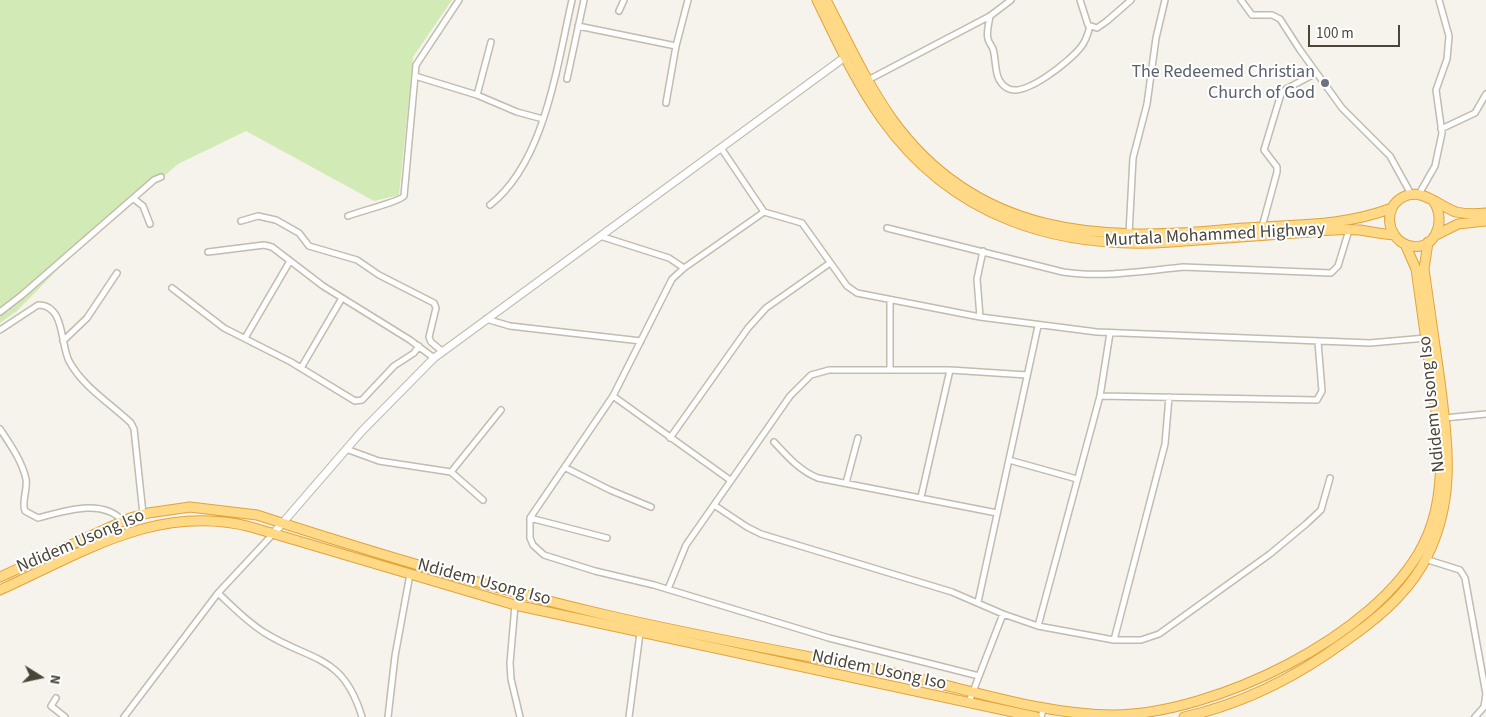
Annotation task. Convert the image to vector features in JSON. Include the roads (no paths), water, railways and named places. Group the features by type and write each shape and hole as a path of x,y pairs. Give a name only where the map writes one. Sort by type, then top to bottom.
{"highway":[{"name":"Murtala Mohammed Highway","path":"817,0 845,57 883,121 921,164 949,187 976,205 1024,227 1094,242 1130,244 1349,230 1394,235"},
{"name":"Murtala Mohammed Highway","path":"826,0 868,80 893,119 917,149 959,185 981,198 1018,214 1070,230 1129,235 1186,234 1350,221 1392,208"},
{"path":"1486,213 1457,212 1415,194 1397,201 1389,217 1394,235 1405,244 1419,246 1458,224 1486,220"},
{"path":"1434,202 1440,214 1441,222 1436,235"},
{"name":"Ndidem Usong Iso","path":"1184,717 1230,704 1270,688 1309,666 1368,624 1391,605 1408,585 1440,526 1445,502 1449,458 1424,269 1428,242"},
{"name":"Ndidem Usong Iso","path":"0,577 123,521 143,514 190,508 209,508 257,515 485,585 604,615 1081,715 1112,715 1166,709 1199,701 1237,688 1291,663 1320,645 1384,597 1422,557 1434,522 1441,476 1439,432 1416,270 1405,244"},
{"name":"Ndidem Usong Iso","path":"0,590 116,536 157,524 216,520 236,523 515,604 640,633 1036,717"},
{"path":"1401,578 1408,585"},
{"path":"1309,666 1320,645"},
{"path":"1230,704 1237,688"}],"street":[{"path":"348,216 375,206 401,200 404,196 416,64 459,0"},
{"path":"490,205 506,193 519,175 532,150 542,119 572,0"},
{"path":"567,79 584,0"},
{"path":"619,11 624,0"},
{"path":"666,103 676,46 688,0"},
{"path":"868,80 990,16 1011,0"},
{"path":"1080,0 1090,26"},
{"path":"1090,26 1099,26 1131,0"},
{"path":"1129,235 1133,158 1147,104 1156,38 1165,0"},
{"path":"1241,0 1252,15 1272,15 1280,18 1316,73 1342,108 1390,156 1415,194 1435,166 1441,129 1436,90 1447,59 1449,43 1439,0"},
{"path":"990,16 988,40 994,50 995,72 1004,86 1013,90 1027,87 1043,79 1067,60 1083,46 1090,26"},
{"path":"578,26 676,46"},
{"path":"477,95 491,42"},
{"path":"124,717 218,593 346,449 434,358 845,57"},
{"path":"1262,227 1277,172 1264,148 1278,99 1286,89 1316,73"},
{"path":"414,76 477,95 506,108 542,119"},
{"path":"1441,129 1475,113 1486,94"},
{"path":"721,148 764,212 802,223 851,291 980,317 1038,326 1110,333 1370,343 1426,338"},
{"path":"0,312 154,180 161,177"},
{"path":"134,199 143,206 150,224"},
{"path":"764,212 684,268 667,286 613,396 566,468 530,518 528,531 533,545 544,555 595,571 668,589 829,638 979,676"},
{"path":"241,221 258,216 276,220 299,233 309,246 357,260 378,275 434,303 436,308 429,337 431,342 443,352"},
{"path":"886,228 1074,274 1160,270 1183,267 1330,272 1338,266 1349,230"},
{"path":"600,236 669,258 684,268"},
{"path":"208,252 268,246 322,286 419,346 434,358"},
{"path":"980,317 977,279 983,251"},
{"path":"245,338 290,261"},
{"path":"670,438 748,328 766,308 830,263"},
{"path":"63,341 87,318 117,273"},
{"path":"172,288 224,328 301,368 358,401 366,397 394,366 414,353 419,346"},
{"path":"301,368 342,298"},
{"path":"890,300 890,370"},
{"path":"0,330 34,307 41,305 56,314 69,360 82,379 127,420 134,429 143,514"},
{"path":"485,319 510,326 641,341"},
{"path":"978,602 1038,326"},
{"path":"1038,626 1076,479 1100,396 1110,333"},
{"path":"1100,396 1317,400 1322,391 1318,342"},
{"path":"668,589 686,545 790,396 811,375 829,370 950,370 1027,375"},
{"path":"921,497 950,370"},
{"path":"613,396 730,480"},
{"path":"1114,640 1165,444 1169,397"},
{"path":"451,472 501,410"},
{"path":"1444,418 1486,414"},
{"path":"0,429 18,458 26,478 25,511 38,518 76,509 98,510 114,512 123,521"},
{"path":"846,483 858,438"},
{"path":"774,442 808,474 997,513"},
{"path":"346,449 389,463 451,472 483,500"},
{"path":"1009,460 1076,479"},
{"path":"566,468 610,490 651,507"},
{"path":"714,506 747,528 760,534 952,592 1003,614 1038,626 1114,640 1141,640 1159,634 1270,554 1321,510 1330,478"},
{"path":"530,518 608,538"},
{"path":"1422,557 1460,570 1465,578 1486,694 1484,706 1475,717"},
{"path":"388,717 395,656 410,574"},
{"path":"218,593 266,634 309,653 343,676 362,717"},
{"path":"515,604 510,663 511,678 520,717"},
{"path":"969,702 1003,614"},
{"path":"629,717 640,633"},
{"path":"56,698 52,706 65,717"},
{"path":"1041,717 1044,707"}],"place":[{"name":"The Redeemed Christian Church of God","path":"1325,83"}]}
